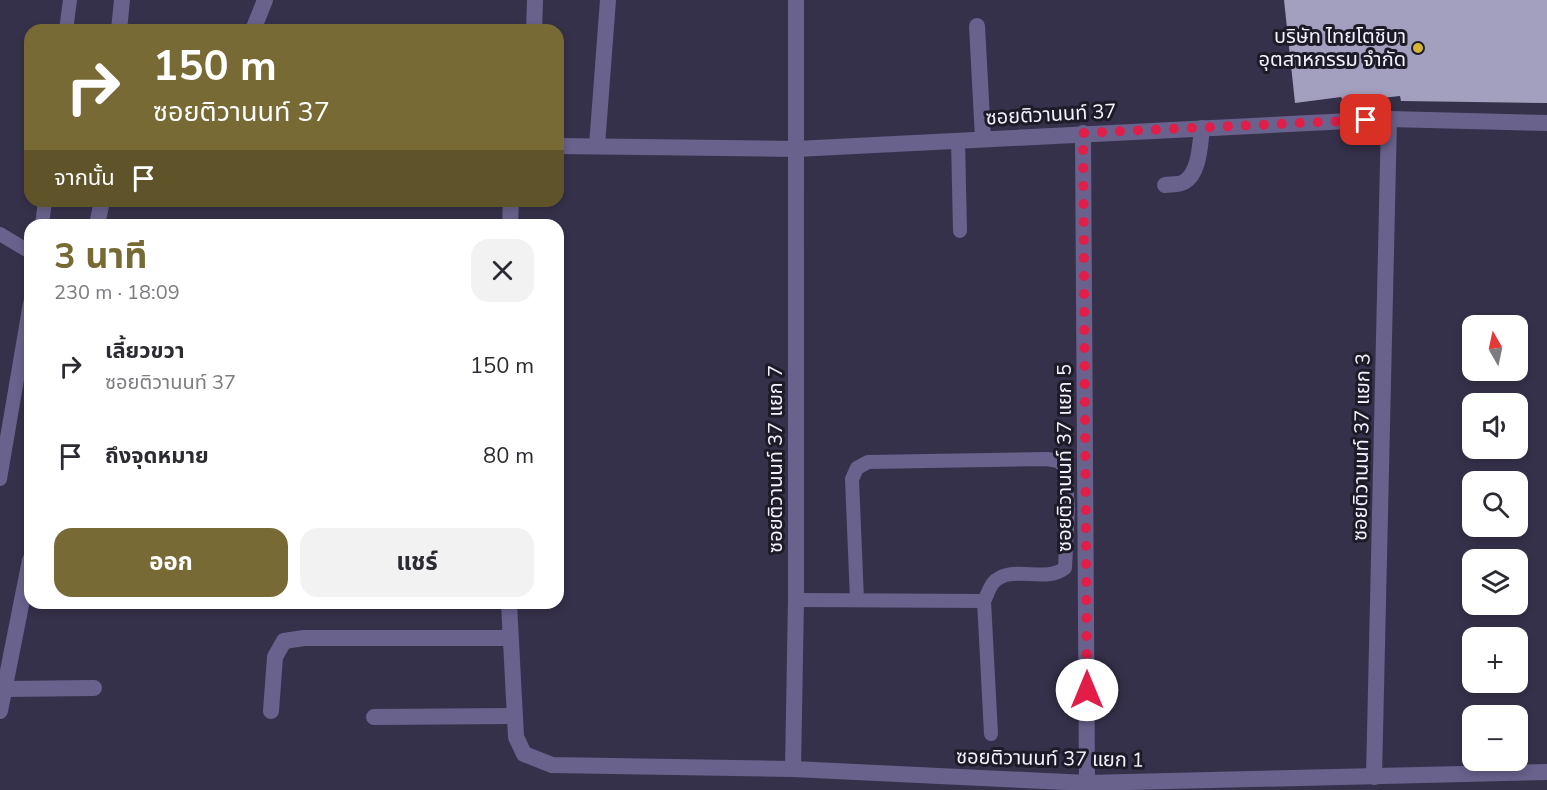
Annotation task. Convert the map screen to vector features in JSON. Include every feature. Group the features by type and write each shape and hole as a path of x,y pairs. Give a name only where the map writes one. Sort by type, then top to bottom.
{"street":[{"path":"119,24 122,0"},
{"path":"255,24 265,0"},
{"path":"534,24 535,0"},
{"path":"597,146 608,0"},
{"name":"ซอยติวานนท์ 37 แยก 7","path":"793,770 796,600 796,0"},
{"path":"977,26 984,138"},
{"name":"ซอยติวานนท์ 37","path":"564,146 796,149 1389,119 1547,123"},
{"name":"ซอยติวานนท์ 37 แยก 3","path":"1374,777 1389,119"},
{"path":"1165,185 1183,183 1191,175 1198,157 1202,128"},
{"name":"ซอยติวานนท์ 37 แยก 5","path":"1083,133 1088,783"},
{"path":"0,711 24,590"},
{"path":"374,717 513,716 509,609"},
{"path":"272,711 276,657 284,641 304,638 509,638"},
{"path":"4,689 94,688"},
{"name":"ซอยติวานนท์ 37 แยก 1","path":"513,716 516,737 524,754 552,765 793,770 1155,785 1547,772"}],"lane":[{"path":"67,24 70,0"},
{"path":"958,140 960,231"},
{"path":"0,234 24,248"},
{"path":"0,479 24,338"},
{"path":"857,600 852,479 856,468 868,462 1058,460 1065,467 1068,510 1065,568 1057,575 1008,575 993,583 984,601 992,734"},
{"path":"796,600 984,601"}],"building":[{"name":"บริษัท ไทยโตชิบา อุตสาหกรรม จำกัด","path":"1284,0 1547,0 1547,103 1401,101 1400,96 1344,102 1341,97 1295,103"}],"place":[{"name":"บริษัท ไทยโตชิบา อุตสาหกรรม จำกัด","path":"1418,48"}],"route":[{"path":"1087,690 1083,133 1366,120"}]}
